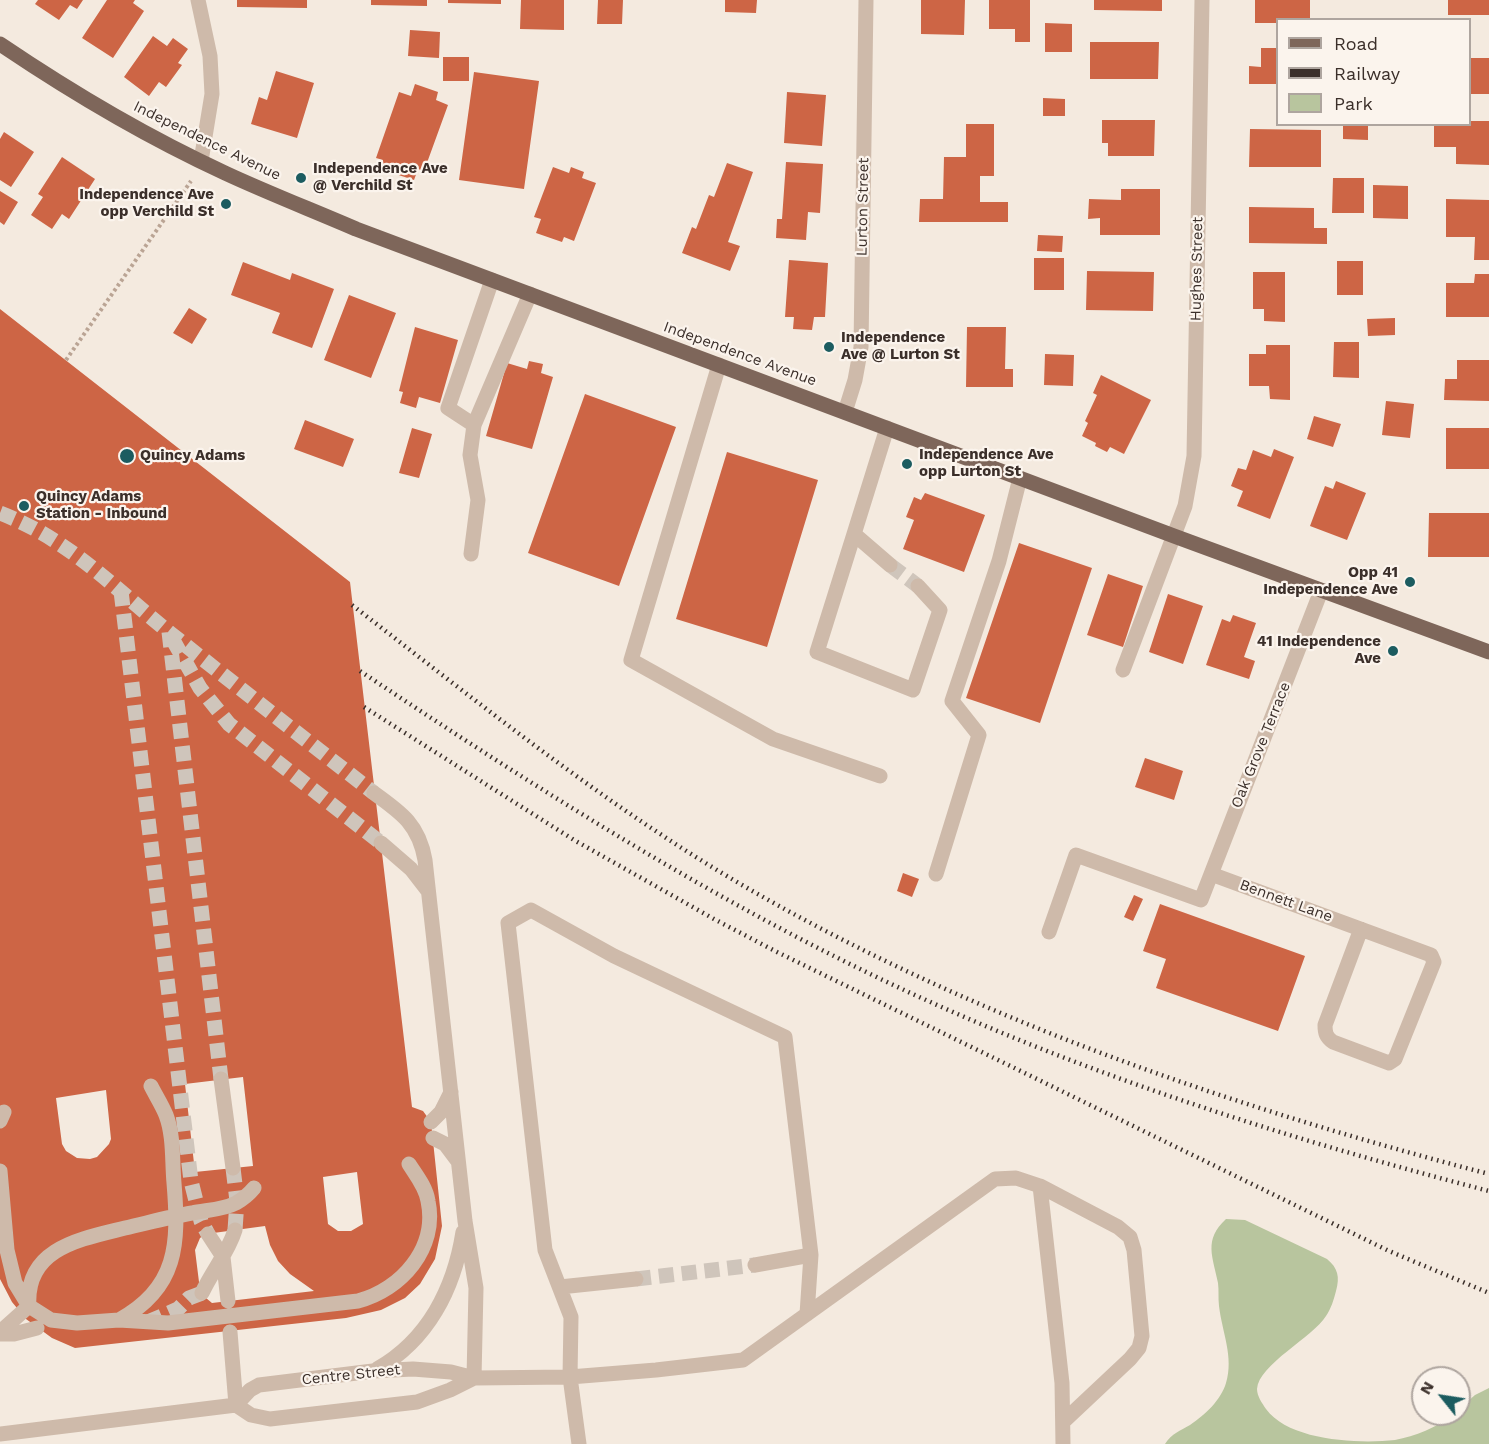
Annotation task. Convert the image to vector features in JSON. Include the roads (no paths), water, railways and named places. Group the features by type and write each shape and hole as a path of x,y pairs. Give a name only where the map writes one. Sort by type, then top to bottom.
{"main road":[{"name":"Independence Avenue","path":"0,44 102,109 201,161 356,229 1489,652"}],"street":[{"path":"198,0 210,56 212,94 201,161"},
{"name":"Lurton Street","path":"845,412 855,380 861,347 866,0"},
{"name":"Hughes Street","path":"1123,670 1174,536 1189,490 1194,456 1202,0"},
{"path":"474,425 448,408 492,280"},
{"path":"471,554 478,500 470,455 474,425 530,294"},
{"path":"719,365 631,660 773,739 880,776"},
{"path":"887,428 817,652 913,690 940,610 918,586"},
{"path":"936,874 979,735 952,701 999,561 1020,478"},
{"path":"854,534 890,566"},
{"name":"Oak Grove Terrace","path":"1049,932 1076,855 1201,900 1322,591"},
{"path":"374,793 395,808 416,831 423,845 465,1221 476,1288 474,1378"},
{"path":"381,843 411,869 429,894"},
{"name":"Bennett Lane","path":"1211,874 1362,929 1431,955 1434,962 1395,1059 1389,1063 1333,1042 1327,1038 1325,1032 1325,1025 1362,929"},
{"path":"579,1444 570,1377 571,1317 545,1250 508,923 531,910 614,956 784,1037 811,1255 807,1314"},
{"path":"221,1079 233,1168"},
{"path":"119,1320 141,1306 154,1291 168,1270 175,1248 177,1215 170,1130 166,1114 151,1086"},
{"path":"431,1122 441,1112 451,1091"},
{"path":"433,1138 445,1144 459,1163"},
{"path":"0,1171 10,1266 25,1309 64,1323 119,1320 168,1323 358,1301 397,1283 407,1272 423,1246 428,1230 428,1200 423,1186 409,1164"},
{"name":"Centre Street","path":"474,1378 442,1394 417,1402 293,1417 261,1418 251,1415 236,1405 250,1390 259,1385 374,1371 432,1370 474,1378 570,1377 743,1360 995,1179 1016,1178 1040,1186 1118,1227 1130,1237 1134,1250 1142,1336 1139,1348 1064,1421"},
{"path":"1040,1186 1062,1383 1064,1421 1060,1443"},
{"path":"0,1333 25,1309 32,1276 38,1266 58,1250 84,1238 177,1215 226,1207 236,1203 254,1188"},
{"path":"374,1371 401,1354 425,1329 435,1314 457,1260 465,1221"},
{"path":"202,1293 208,1278 223,1257 235,1230"},
{"path":"208,1234 223,1257 228,1301"},
{"path":"755,1265 811,1255"},
{"path":"560,1287 636,1278"},
{"path":"0,1333 14,1334 37,1328"},
{"path":"0,1434 27,1437 236,1405 230,1332"}],"tunnel":[{"path":"0,513 25,524 70,551 170,633 374,793"},
{"path":"890,565 918,586"},
{"path":"121,591 191,1181 201,1221 208,1234"},
{"path":"169,632 221,1079"},
{"path":"173,640 200,688 229,724 381,843"},
{"path":"233,1168 237,1201 235,1230"},
{"path":"636,1279 755,1265"},
{"path":"148,1322 178,1309 189,1298 202,1293"}],"railway":[{"path":"352,605 499,719 651,828 756,893 843,940 1021,1022 1113,1058 1300,1121 1489,1174"},
{"path":"360,671 542,789 665,864 792,934 932,1003 1088,1067 1167,1095 1327,1146 1489,1191"},
{"path":"364,707 574,840 777,952 1389,1251 1489,1293"}],"place":[{"name":"Independence Ave @ Verchild St","path":"301,178"},
{"name":"Independence Ave opp Verchild St","path":"226,204"},
{"name":"Independence Ave @ Lurton St","path":"829,347"},
{"name":"Quincy Adams","path":"127,456"},
{"name":"Independence Ave opp Lurton St","path":"907,464"},
{"name":"Quincy Adams Station - Inbound","path":"24,506"},
{"name":"Opp 41 Independence Ave","path":"1410,582"},
{"name":"41 Independence Ave","path":"1393,651"}]}
